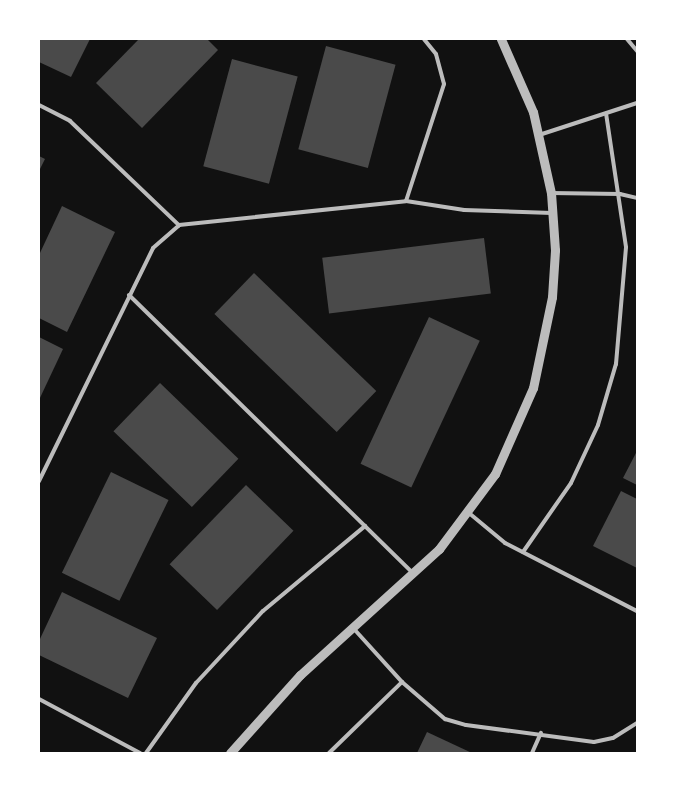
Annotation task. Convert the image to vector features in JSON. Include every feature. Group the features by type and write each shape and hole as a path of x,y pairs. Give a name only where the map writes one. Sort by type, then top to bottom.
{"street":[{"path":"230,753 300,675 415,574 469,513 499,465 533,388 552,296 551,193 539,135 516,68 501,39"}],"lane":[{"path":"406,201 444,84 436,54 424,39"},
{"path":"627,39 637,51"},
{"path":"539,135 637,103"},
{"path":"39,104 70,121 179,224"},
{"path":"523,552 571,483 598,425 616,364 626,247 620,194 606,113"},
{"path":"551,193 620,194 637,198"},
{"path":"39,481 153,248 179,224 406,201 464,210 552,213"},
{"path":"129,295 415,574"},
{"path":"469,513 505,543 637,611"},
{"path":"146,753 196,683 263,612 365,526"},
{"path":"354,629 402,682 445,719 466,725 541,733 594,742 613,738 637,723"},
{"path":"330,753 402,682"},
{"path":"39,699 140,753"},
{"path":"532,753 541,733"}],"building":[{"path":"39,39 90,39 71,77 39,62"},
{"path":"139,39 207,39 218,50 142,128 96,83"},
{"path":"326,46 396,65 368,168 298,149"},
{"path":"232,59 298,77 269,184 203,166"},
{"path":"39,156 45,159 39,171"},
{"path":"62,206 115,232 67,332 39,318 39,255"},
{"path":"484,238 491,294 329,313 322,258"},
{"path":"254,273 376,391 337,432 214,314"},
{"path":"429,317 480,341 411,487 361,464"},
{"path":"39,337 63,349 39,400"},
{"path":"160,383 238,459 192,507 113,431"},
{"path":"637,451 637,485 623,478"},
{"path":"111,472 169,500 119,601 62,573"},
{"path":"246,485 293,531 217,610 170,564"},
{"path":"621,491 637,499 637,568 593,546"},
{"path":"62,592 157,638 128,698 39,655 39,641"},
{"path":"427,732 472,753 417,753"}]}
